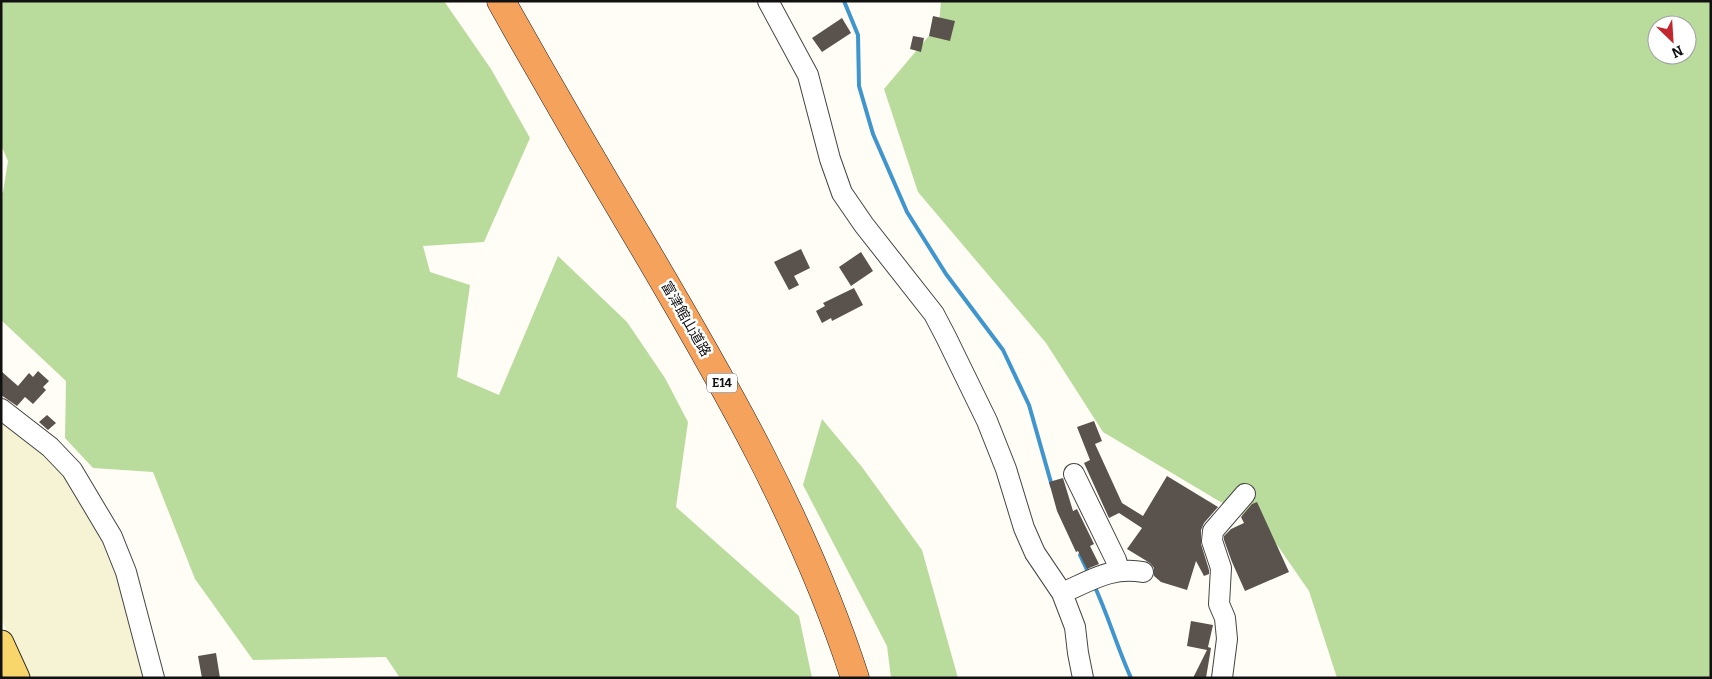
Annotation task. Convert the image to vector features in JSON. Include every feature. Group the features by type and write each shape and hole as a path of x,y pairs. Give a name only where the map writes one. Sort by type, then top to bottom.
{"highway":[{"name":"富津館山道路","path":"501,1 559,104 696,337 770,473 810,560 855,678"}],"main road":[{"path":"1,643 17,678"}],"street":[{"path":"768,1 808,75 830,160 842,193 864,225 934,314 987,421 1006,469 1024,528 1035,553 1062,593 1075,627 1083,678"},
{"path":"1,409 50,447 72,470 112,537 126,572 154,678"},
{"path":"1074,474 1120,570"},
{"path":"1222,678 1227,639 1225,618 1218,604 1221,568 1212,541 1213,531 1245,494"},
{"path":"1062,593 1114,571 1130,569 1143,572"}],"shaded area":[{"path":"1,421 42,454 60,465 108,550 122,588 146,678 27,678 1,618"}],"green space":[{"path":"1,1 444,1 491,69 530,138 484,242 423,246 430,272 470,285 457,377 499,395 558,256 627,322 665,378 688,422 676,507 799,616 812,678 400,678 386,657 253,660 195,579 153,472 93,468 65,438 66,381 1,320 1,193 3,192 8,161 1,145"},
{"path":"941,1 1711,1 1711,678 1337,678 1309,591 1266,529 1103,432 1046,343 918,192 884,89 939,24"},
{"path":"822,419 862,467 922,550 958,678 891,678 887,646 803,485"}],"building":[{"path":"933,16 955,21 950,41 929,36"},
{"path":"842,18 851,33 822,52 812,38"},
{"path":"913,36 924,38 921,52 910,49"},
{"path":"801,249 810,268 794,276 799,285 789,290 774,262"},
{"path":"861,252 873,271 851,286 839,267"},
{"path":"854,288 863,305 832,321 831,318 822,323 816,311 825,306 823,303"},
{"path":"1,371 18,386 29,373 33,377 38,371 49,381 43,387 46,390 33,404 25,397 17,406 1,395"},
{"path":"47,415 56,423 48,430 39,422"},
{"path":"1094,421 1102,441 1095,444 1122,503 1143,516 1167,476 1218,507 1204,523 1201,530 1201,544 1209,574 1204,576 1196,561 1187,590 1161,582 1154,576 1154,568 1150,563 1127,549 1142,528 1119,513 1109,518 1084,463 1090,460 1077,427"},
{"path":"1063,478 1073,511 1077,509 1094,544 1090,546 1099,564 1087,569 1078,551 1076,552 1057,511 1049,482"},
{"path":"1257,502 1289,572 1245,591 1232,562 1224,536 1231,529 1244,523 1241,517 1252,504"},
{"path":"1191,621 1213,625 1208,647 1211,648 1206,678 1193,678 1207,650 1187,646"},
{"path":"216,653 220,678 202,678 198,656"}],"waterway":[{"path":"844,1 858,35 859,86 873,134 907,212 946,274 1003,350 1029,405 1052,486"},
{"path":"1080,555 1089,574"},
{"path":"1094,585 1131,678"}]}
